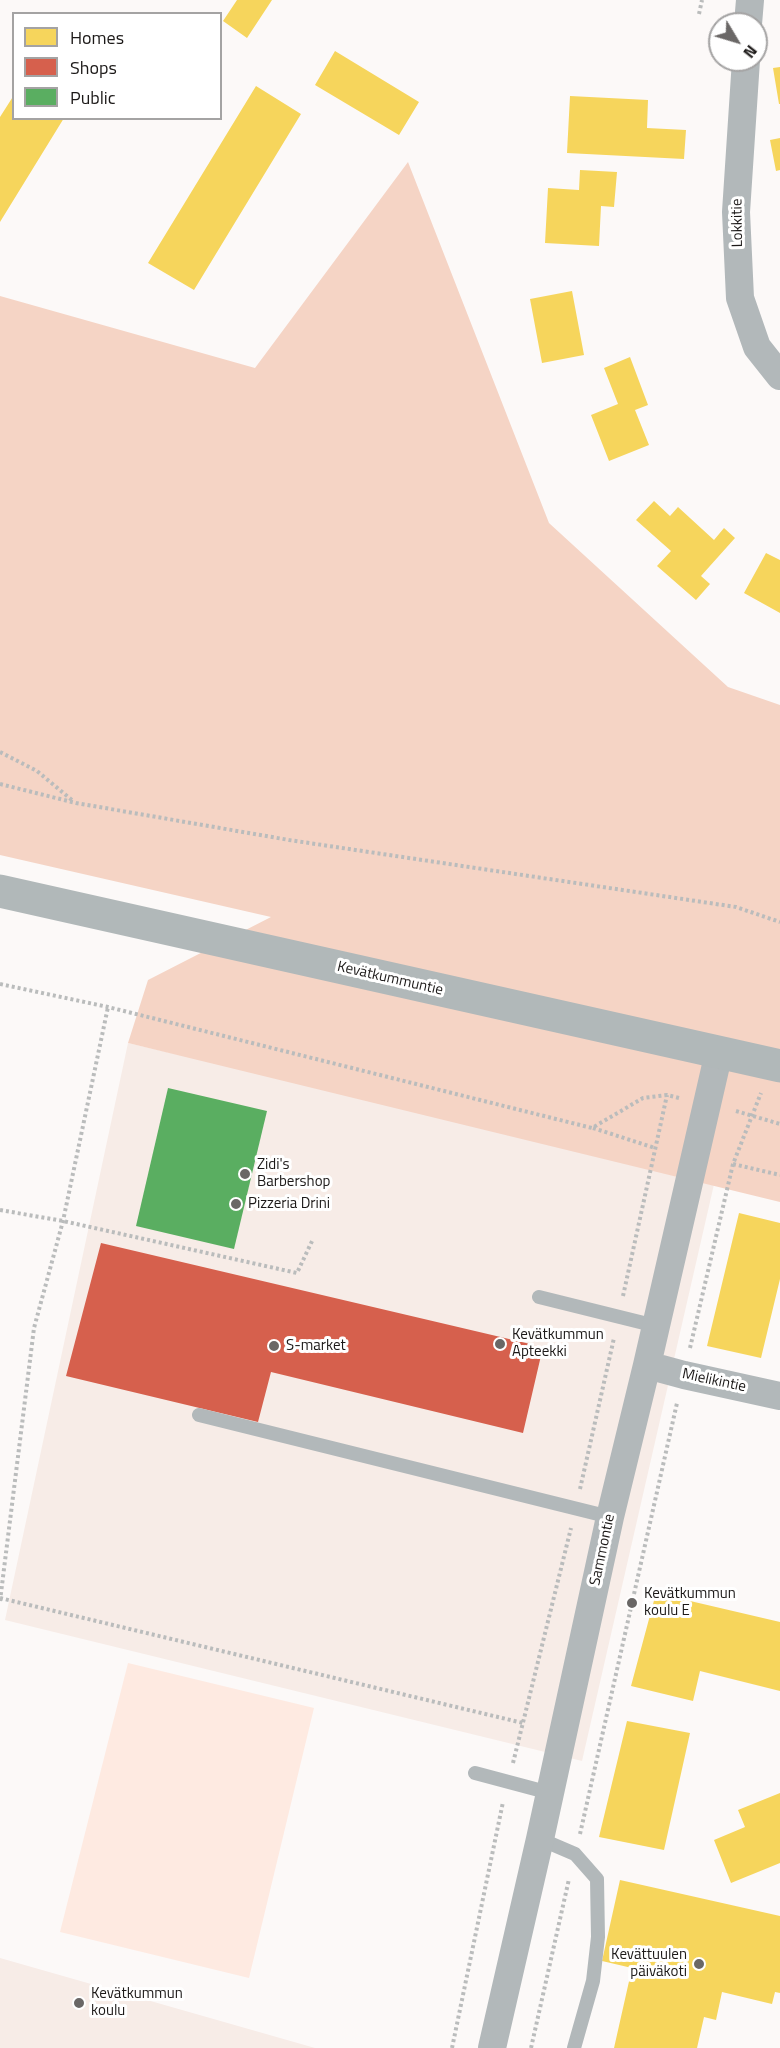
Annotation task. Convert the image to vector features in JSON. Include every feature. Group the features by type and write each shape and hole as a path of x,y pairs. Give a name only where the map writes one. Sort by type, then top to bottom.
{"street":[{"name":"Lokkitie","path":"745,72 736,212 740,298 756,347 780,376"},
{"name":"Kevätkummuntie","path":"0,891 780,1066"},
{"name":"Sammontie","path":"492,2048 610,1518 718,1052"},
{"name":"Mielikintie","path":"647,1365 780,1396"}],"lane":[{"path":"539,1297 656,1326"},
{"path":"199,1415 610,1518"},
{"path":"474,1773 550,1793"},
{"path":"540,1839 575,1854 597,1879 598,1937 593,1981 574,2048"}],"path":[{"path":"699,14 702,0"},
{"path":"0,752 37,771 76,803"},
{"path":"0,784 76,803 300,842 736,907 780,922"},
{"path":"0,984 108,1007 592,1128 656,1148"},
{"path":"108,1007 63,1221 34,1328 0,1599 523,1723"},
{"path":"592,1128 643,1098 667,1095 754,1115 780,1124"},
{"path":"452,2048 508,1782 575,1509 667,1095"},
{"path":"531,2048 733,1164 754,1115"},
{"path":"733,1164 780,1175"},
{"path":"0,1210 63,1221 297,1273 313,1239"}],"shaded area":[{"path":"408,162 549,523 728,687 780,705 780,1202 128,1043 148,980 271,917 0,855 0,296 255,368"},
{"path":"128,1043 715,1180 582,1761 5,1620"},
{"path":"128,1663 314,1708 249,1978 60,1932"},
{"name":"Kevätkummun koulu","path":"0,1958 315,2048 0,2048"}],"building: Homes":[{"path":"237,0 272,0 247,38 223,21"},
{"path":"335,51 419,102 399,135 315,85"},
{"path":"780,67 780,104 779,104 773,68"},
{"path":"256,86 301,114 194,290 148,263"},
{"path":"570,96 648,100 647,128 686,130 684,159 567,153"},
{"path":"12,98 12,120 63,120 0,222 0,117"},
{"path":"780,138 780,170 776,171 770,140"},
{"path":"580,170 617,172 614,207 601,206 599,246 545,243 548,188 579,190"},
{"path":"572,291 584,355 542,363 530,299"},
{"path":"630,357 648,405 635,410 649,445 609,461 591,415 618,404 604,368"},
{"path":"654,501 670,516 678,507 714,540 724,528 735,538 701,576 710,584 696,600 657,566 671,551 636,520"},
{"path":"766,553 780,560 780,613 744,593"},
{"path":"739,1213 780,1223 780,1279 761,1358 707,1346"},
{"path":"656,1593 780,1622 780,1691 700,1671 693,1701 631,1686"},
{"path":"627,1721 690,1733 664,1850 599,1837"},
{"path":"780,1793 780,1863 731,1883 714,1840 745,1827 738,1810"},
{"name":"Kevättuulen päiväkoti","path":"620,1880 780,1916 780,1993 775,1992 772,2004 722,1992 716,2020 704,2017 697,2048 614,2048 632,1968 602,1961"}],"building: Shops":[{"path":"101,1243 543,1347 523,1433 271,1372 258,1422 66,1376"}],"building: Public":[{"path":"168,1088 267,1111 234,1249 136,1226"}],"place":[{"name":"Zidi's Barbershop","path":"245,1174"},
{"name":"Pizzeria Drini","path":"236,1204"},
{"name":"Kevätkummun Apteekki","path":"500,1344"},
{"name":"S-market","path":"274,1346"},
{"name":"Kevätkummun koulu E","path":"632,1603"},
{"name":"Kevättuulen päiväkoti","path":"699,1964"},
{"name":"Kevätkummun koulu","path":"79,2003"}]}
